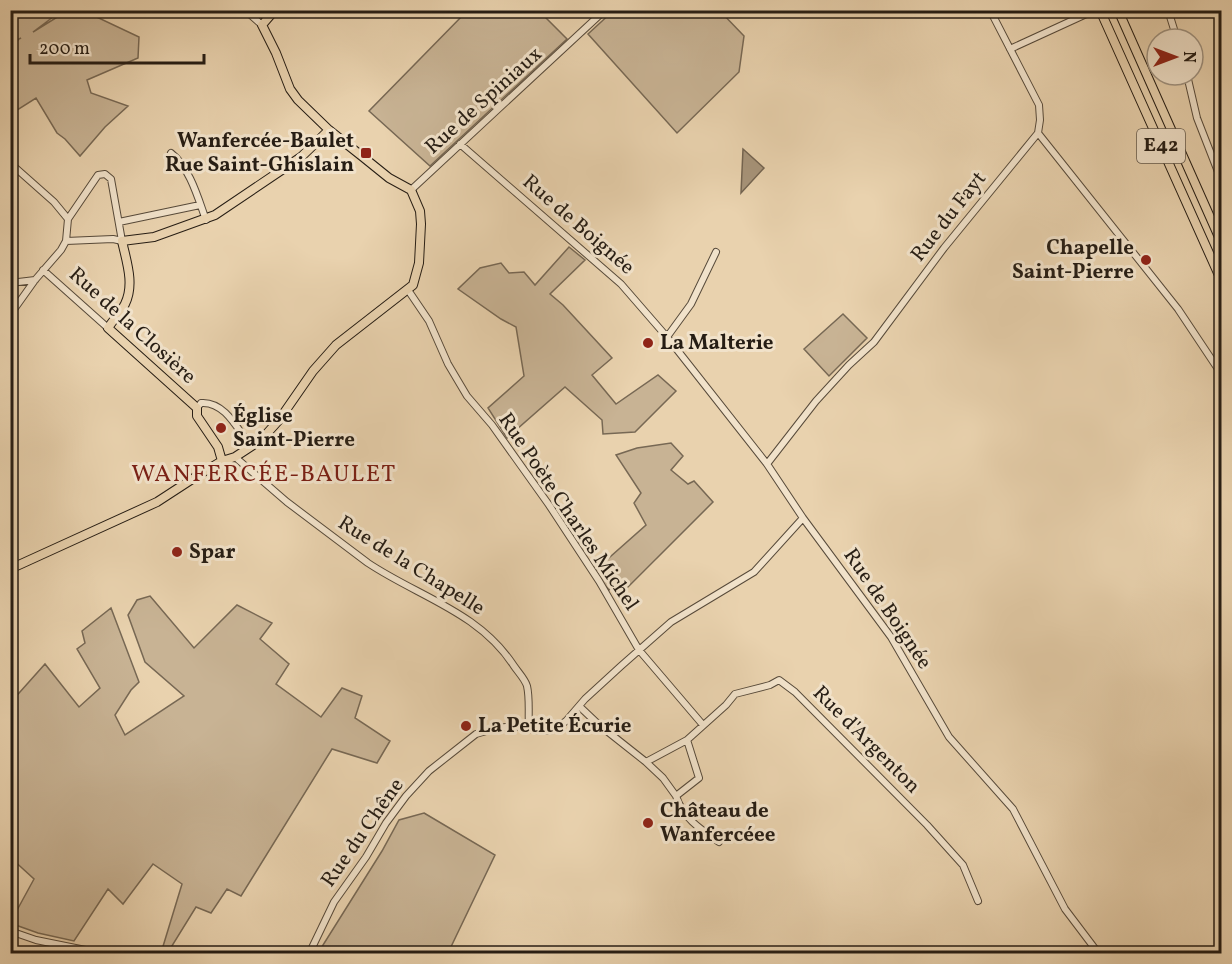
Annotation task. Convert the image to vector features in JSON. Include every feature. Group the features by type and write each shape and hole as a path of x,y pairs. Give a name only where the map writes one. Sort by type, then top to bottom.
{"highway":[{"name":"E42","path":"1100,10 1221,282"},
{"name":"E42","path":"1118,10 1221,244"}],"main road":[{"path":"10,569 157,502 222,461 235,457 261,440 279,420 313,371 336,345 413,285 419,262 421,238 420,211 411,190 389,178 329,130 293,94 262,25 275,10"},
{"path":"108,328 125,305 129,290 128,269 122,240 154,237 206,220 287,167 312,148 329,130"},
{"name":"Rue de la Closière","path":"108,328 197,408 197,416 218,447 222,461"}],"street":[{"path":"245,10 262,25"},
{"name":"Rue de Spiniaux","path":"411,190 605,10"},
{"path":"990,10 1039,105 1038,133 1178,309 1221,375"},
{"path":"1010,49 1095,10"},
{"path":"1168,10 1173,27"},
{"path":"1189,87 1197,118 1221,182"},
{"name":"Rue du Fayt","path":"767,464 816,401 874,342 944,248 1038,133"},
{"name":"Rue de Boignée","path":"460,144 621,284 667,337 767,464 803,518 891,637 949,737 1013,809 1065,909 1099,954"},
{"path":"171,153 198,195 206,220"},
{"path":"10,164 54,202 68,219"},
{"path":"10,315 35,280 61,250 66,241 68,219 94,179 98,175 105,174 111,178 122,240 66,241"},
{"path":"119,222 201,205"},
{"path":"667,337 691,304 716,252"},
{"name":"Rue de la Closière","path":"43,270 108,328"},
{"path":"10,283 35,280"},
{"name":"Rue Poète Charles Michel","path":"408,290 429,321 448,364 467,396 492,425 549,505 599,581 639,650 703,725"},
{"name":"Rue de la Closière","path":"197,408 201,403 210,402 219,406 251,447"},
{"name":"Rue de la Chapelle","path":"235,457 303,514 368,563 447,605 486,633 511,660 526,684 529,728"},
{"path":"529,728 540,731 554,730 566,721 579,706 671,622 754,572 803,518"},
{"name":"Rue d'Argenton","path":"703,725 735,694 770,685 779,680 801,697 927,825 963,866 978,900"},
{"path":"579,706 663,778 690,820 719,842"},
{"path":"646,762 687,740 703,725"},
{"name":"Rue du Chêne","path":"309,954 334,903 386,823 429,771 476,734 497,728 529,728"},
{"path":"676,796 699,777 687,740"},
{"path":"10,932 36,940 105,954"}],"shaded area":[{"path":"11,10 61,11 33,32 67,11 84,11 139,37 138,58 87,80 91,93 128,106 105,127 80,156 57,133 36,98 11,114 11,45 21,38 11,43"},
{"path":"719,10 744,36 739,72 677,133 588,34 613,11"},
{"path":"467,11 539,11 567,39 430,166 369,111"},
{"path":"743,149 764,168 741,193"},
{"path":"569,247 585,260 550,294 612,358 592,375 616,404 658,375 676,391 635,432 603,434 602,420 565,387 507,438 488,408 524,376 516,327 458,289 480,268 501,263 509,273 524,272 535,285"},
{"path":"843,314 867,338 829,376 804,349"},
{"path":"671,443 683,456 671,470 688,484 694,481 713,502 626,589 614,586 609,590 593,572 646,525 634,503 641,493 616,455 637,448"},
{"path":"150,596 194,648 237,605 272,623 260,639 289,664 276,684 321,717 342,688 362,696 355,718 390,741 377,763 332,749 241,896 227,889 211,913 196,907 167,954 161,953 182,884 153,864 123,904 108,889 74,941 38,933 10,923 34,879 11,858 11,702 45,664 79,707 100,688 77,649 85,643 82,631 111,608 139,682 115,715 125,735 184,696 145,662 128,615 137,600"},
{"path":"424,813 495,855 448,953 318,953 399,820"}],"place":[{"name":"Wanfercée-Baulet Rue Saint-Ghislain","path":"366,153"},
{"name":"Chapelle Saint-Pierre","path":"1146,260"},
{"name":"La Malterie","path":"648,343"},
{"name":"Église Saint-Pierre","path":"221,428"},
{"name":"Spar","path":"177,552"},
{"name":"La Petite Écurie","path":"466,726"},
{"name":"Château de Wanfercéee","path":"648,823"}],"district":[{"name":"WANFERCÉE-BAULET","path":"264,475"}]}
